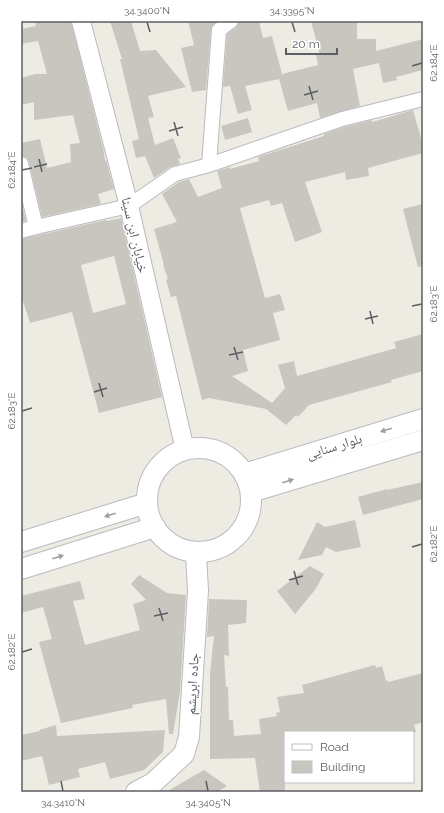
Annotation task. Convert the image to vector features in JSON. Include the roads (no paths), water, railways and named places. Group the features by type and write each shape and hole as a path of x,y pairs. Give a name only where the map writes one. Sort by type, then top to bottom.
{"main road":[{"name":"بلوار سنایی","path":"244,474 423,418"},
{"name":"بلوار سنایی","path":"251,492 423,440"},
{"path":"199,448 212,450 225,454 236,463 244,474 251,492 251,506 248,519 241,531 232,541 221,548 209,552 183,550 162,537 149,516 147,503 148,489 153,476 161,464 172,455 185,450 199,448"},
{"path":"21,542 147,503"},
{"path":"21,569 155,527"},
{"name":"جاده ابریشم","path":"136,792 153,783 184,754 189,737 198,591 196,552"}],"street":[{"name":"خیابان ابن سینا","path":"81,21 129,206 185,450"},
{"path":"210,165 219,30 231,21"},
{"path":"21,231 129,206 175,174 210,165 342,119 423,99"},
{"path":"21,164 36,227"}]}
